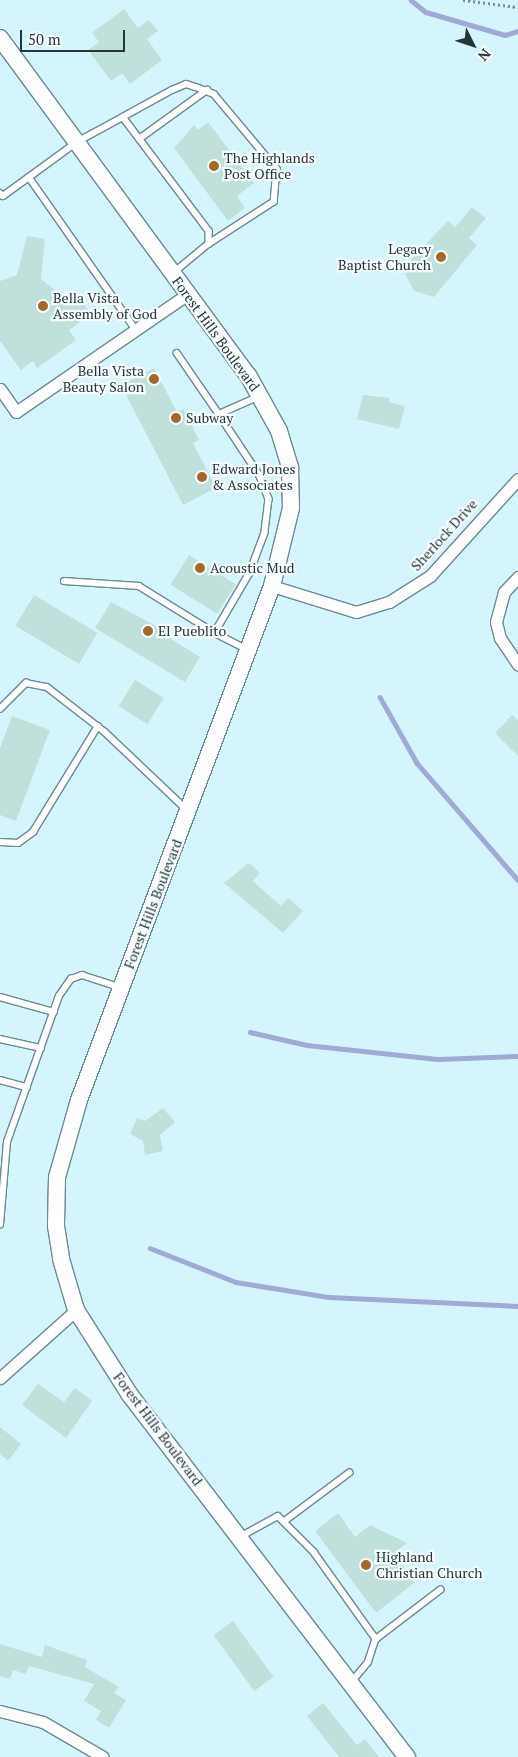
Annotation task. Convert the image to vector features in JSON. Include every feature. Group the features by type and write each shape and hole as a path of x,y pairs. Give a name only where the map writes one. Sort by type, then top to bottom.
{"main road":[{"name":"Forest Hills Boulevard","path":"2,45 188,294 260,396 279,431 290,468 291,508 272,586 79,1100 56,1177 56,1226 76,1310 130,1396 407,1757"}],"street":[{"path":"0,389 16,412 188,294"},
{"name":"Sherlock Drive","path":"272,586 356,612 389,602 430,576 518,479"},
{"path":"518,577 504,592 496,622 500,638 518,665"},
{"path":"0,1378 76,1310"},
{"path":"0,1711 43,1722 103,1757"}],"lane":[{"path":"0,193 3,196 76,142 186,84 207,90 214,94 276,170 277,187 274,202 209,244 172,274"},
{"path":"139,140 207,90"},
{"path":"123,117 209,231 209,244"},
{"path":"29,177 136,330"},
{"path":"177,353 260,476 269,499 265,532 250,573 215,633"},
{"path":"218,414 260,396"},
{"path":"64,581 139,586 215,633 248,650"},
{"path":"0,709 33,681 47,686 98,726 188,810"},
{"path":"0,842 18,843 33,832 98,726"},
{"path":"0,1225 7,1142 54,1012 67,984 82,974 121,988"},
{"path":"0,997 54,1012"},
{"path":"0,1039 41,1048"},
{"path":"0,1080 27,1087"},
{"path":"286,1520 349,1473"},
{"path":"240,1537 271,1517 286,1520 376,1639"},
{"path":"352,1683 368,1663 376,1639 440,1590"}],"path":[{"path":"463,0 518,7"}],"building":[{"path":"124,9 138,28 149,20 158,31 147,39 162,60 130,84 122,73 111,81 88,50 99,42 92,33"},
{"name":"The Highlands Post Office","path":"208,122 254,183 237,196 245,208 228,221 174,148 194,125 198,130"},
{"name":"Legacy Baptist Church","path":"472,207 486,218 469,238 477,245 434,297 414,291 405,274 412,265 409,262 448,221 455,227"},
{"name":"Bella Vista Assembly of God","path":"27,236 45,239 41,279 64,297 74,290 91,314 69,330 76,340 37,368 33,361 21,370 0,341 0,281 17,275"},
{"path":"154,368 177,412 183,409 199,440 193,443 216,488 183,505 121,385"},
{"path":"363,395 390,398 389,402 405,406 399,429 357,419"},
{"path":"189,555 236,584 217,614 170,585"},
{"path":"34,595 97,633 79,664 15,626"},
{"path":"111,602 173,635 171,639 200,657 185,682 95,628"},
{"path":"135,680 164,698 147,724 119,706"},
{"path":"512,715 518,721 518,756 495,733"},
{"path":"12,716 50,730 16,821 0,815 0,748"},
{"path":"249,863 260,873 253,881 281,906 288,898 303,911 283,933 224,883"},
{"path":"163,1108 175,1122 160,1135 163,1151 145,1155 143,1141 130,1134 137,1118 145,1121"},
{"path":"38,1384 64,1402 75,1388 92,1401 66,1438 22,1405"},
{"path":"0,1427 21,1444 8,1461 0,1454"},
{"name":"Highland Christian Church","path":"338,1513 355,1537 370,1525 407,1543 394,1553 415,1582 376,1613 315,1531"},
{"path":"233,1621 274,1677 254,1691 214,1635"},
{"path":"0,1644 42,1657 45,1645 87,1660 85,1667 119,1687 114,1693 126,1700 109,1728 96,1720 101,1711 84,1701 94,1684 29,1666 26,1674 13,1670 10,1679 0,1676"},
{"path":"323,1703 357,1745 365,1739 379,1757 339,1757 307,1716"}],"waterway":[{"path":"411,0 426,12 505,35 518,31"},
{"path":"380,697 417,763 518,880"},
{"path":"250,1032 307,1045 439,1059 518,1056"},
{"path":"150,1248 236,1282 329,1297 518,1306"}],"place":[{"name":"The Highlands Post Office","path":"214,166"},
{"name":"Legacy Baptist Church","path":"441,257"},
{"name":"Bella Vista Assembly of God","path":"43,306"},
{"name":"Bella Vista Beauty Salon","path":"154,379"},
{"name":"Subway","path":"176,418"},
{"name":"Edward Jones & Associates","path":"202,477"},
{"name":"Acoustic Mud","path":"200,568"},
{"name":"El Pueblito","path":"148,631"},
{"name":"Highland Christian Church","path":"366,1565"}]}
